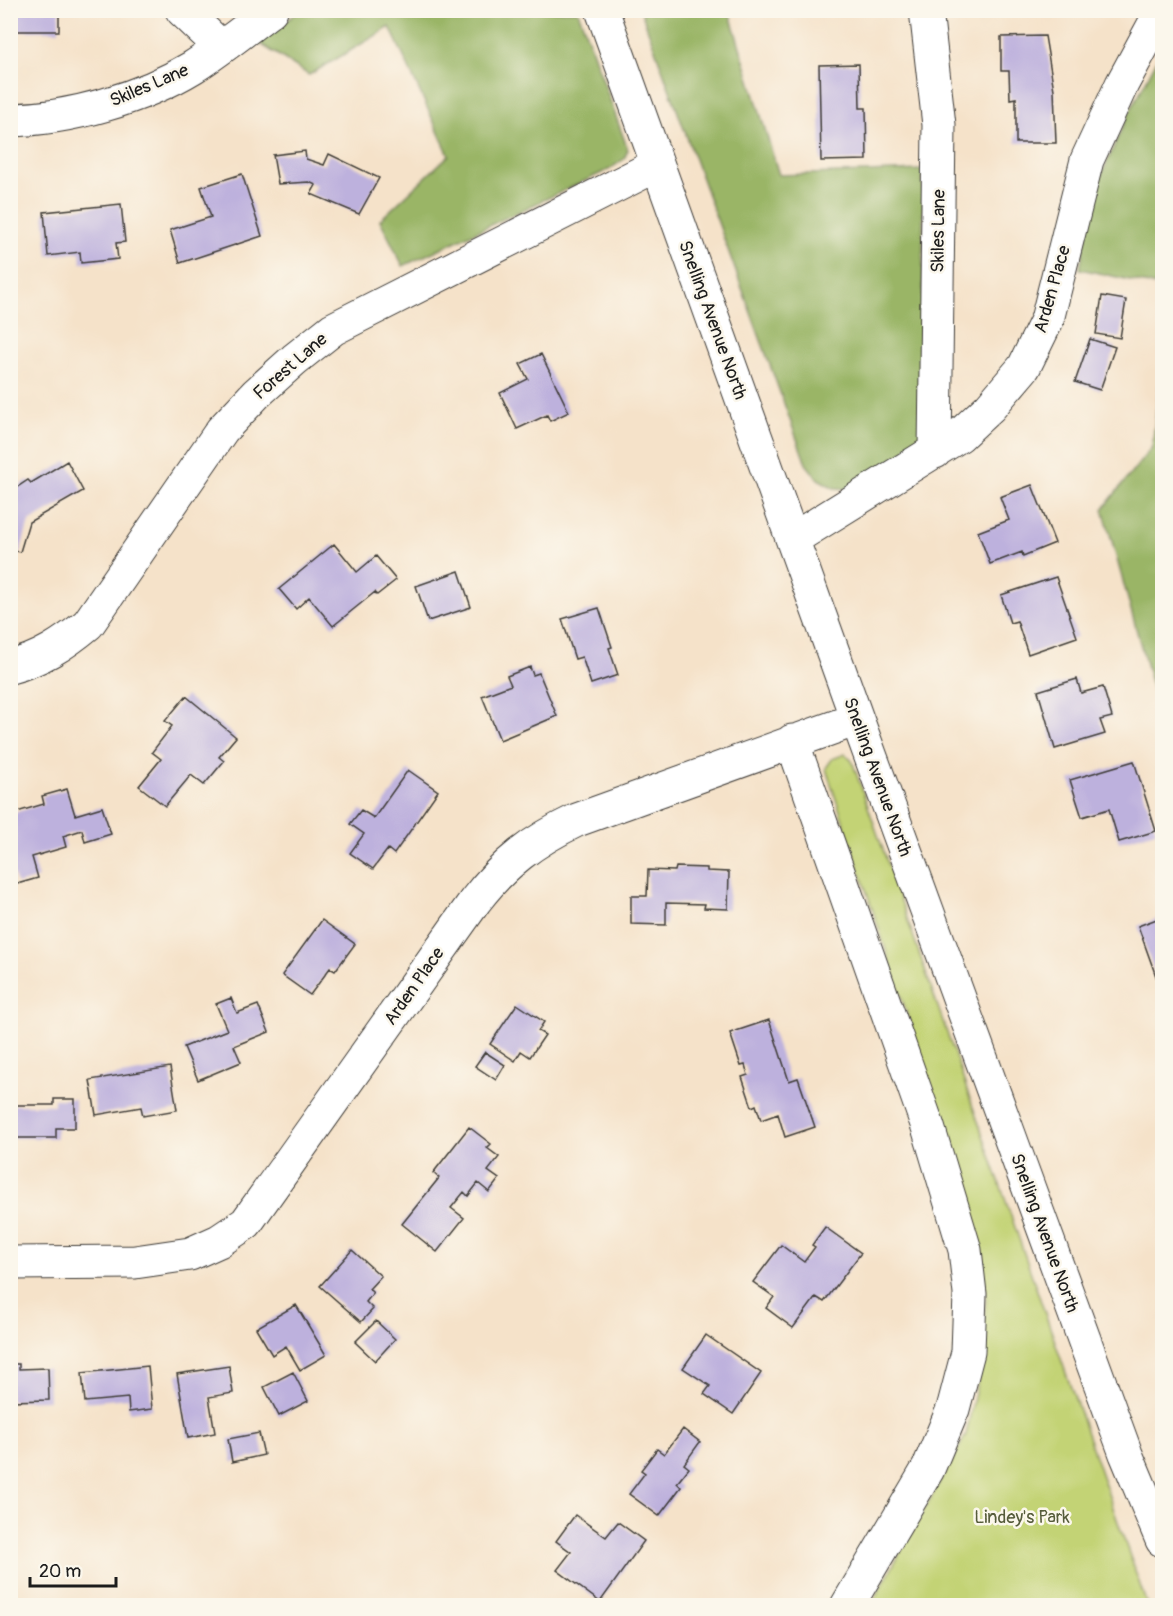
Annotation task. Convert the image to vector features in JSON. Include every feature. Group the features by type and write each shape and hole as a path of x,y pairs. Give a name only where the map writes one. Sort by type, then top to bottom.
{"street":[{"path":"182,10 221,46"},
{"name":"Skiles Lane","path":"10,120 32,119 87,109 142,92 193,67 271,10"},
{"name":"Snelling Avenue North","path":"602,10 857,719 1126,1454 1162,1540"},
{"name":"Skiles Lane","path":"926,10 939,125 935,452"},
{"name":"Arden Place","path":"793,539 959,436 990,407 1024,367 1047,320 1087,160 1122,84 1162,10"},
{"name":"Forest Lane","path":"10,668 32,662 66,643 88,624 222,430 256,394 333,329 657,165"},
{"name":"Arden Place","path":"10,1263 135,1262 190,1254 219,1241 246,1223 493,877 544,836 577,820 857,719"},
{"path":"792,741 931,1138 965,1250 970,1294 968,1352 953,1409 928,1469 847,1605"}],"green space":[{"path":"299,11 578,11 628,150 624,159 610,169 403,266 380,220 449,155 390,27 309,75 259,43"},
{"path":"641,11 729,11 779,175 923,170 923,429 917,443 849,489 834,488 818,479 806,464"},
{"path":"1162,50 1162,287 1080,269 1094,192 1127,117"},
{"path":"1162,364 1162,722 1103,509 1152,447"},
{"name":"Lindey's Park","path":"845,754 852,761 1147,1605 871,1605 966,1435 980,1369 986,1297 982,1253 946,1132 827,772 826,768 832,759"}],"building":[{"path":"10,10 59,10 59,31 10,31"},
{"path":"1045,36 1054,90 1056,143 1016,143 1016,98 1010,99 1009,71 1001,71 1001,37"},
{"path":"859,64 860,108 866,108 867,160 821,161 819,65"},
{"path":"305,151 306,159 324,165 329,154 379,178 359,214 311,194 316,185 309,182 278,184 273,155"},
{"path":"242,174 262,236 180,263 170,230 211,217 201,187"},
{"path":"121,204 125,242 116,243 118,259 81,263 80,252 48,256 44,212"},
{"path":"1102,296 1126,300 1120,338 1096,334"},
{"path":"1090,339 1115,347 1100,390 1075,382"},
{"path":"541,354 569,412 550,421 547,415 517,429 500,393 528,379 520,364"},
{"path":"67,461 83,491 29,522 20,552 10,550 10,492 28,480 31,483"},
{"path":"1032,485 1055,543 1023,556 1022,552 990,564 978,532 1009,520 1000,497"},
{"path":"334,544 357,572 376,556 396,580 377,595 375,592 333,626 309,597 296,609 279,589"},
{"path":"459,571 471,607 428,621 416,586"},
{"path":"1056,577 1077,637 1028,654 1017,621 1010,623 1001,595"},
{"path":"599,608 612,647 609,648 618,675 591,684 582,657 575,659 562,619"},
{"path":"530,667 533,675 539,673 557,716 500,740 482,696 511,685 507,676"},
{"path":"1077,679 1081,693 1103,687 1112,717 1100,720 1105,734 1055,749 1038,691"},
{"path":"186,696 236,737 219,757 224,761 204,785 191,775 165,806 139,786 161,759 152,752 172,726 165,721"},
{"path":"1134,761 1156,831 1119,842 1109,809 1082,817 1070,780"},
{"path":"408,770 438,791 394,854 388,849 373,869 350,853 364,834 350,824 361,810 374,818"},
{"path":"67,789 75,815 102,807 111,834 85,842 82,830 63,836 66,847 32,857 38,878 17,884 10,862 10,814 44,804 42,796"},
{"path":"676,867 707,868 707,871 729,872 728,909 704,908 705,904 666,903 666,925 631,924 631,896 647,896 648,870 675,871"},
{"path":"1162,917 1162,977 1157,979 1138,926"},
{"path":"322,920 355,944 335,971 330,968 310,995 282,975"},
{"path":"231,998 237,1013 258,1005 269,1032 234,1046 241,1062 198,1080 184,1047 227,1030 216,1004"},
{"path":"517,1004 544,1022 538,1031 545,1035 530,1057 521,1051 515,1061 490,1044"},
{"path":"769,1020 789,1081 798,1078 815,1127 785,1137 778,1114 761,1120 756,1105 752,1107 742,1077 748,1075 745,1065 741,1066 730,1033"},
{"path":"485,1052 505,1065 496,1080 475,1066"},
{"path":"170,1067 177,1110 143,1116 141,1107 96,1115 90,1080"},
{"path":"54,1099 75,1099 75,1128 56,1128 56,1138 10,1138 10,1105 54,1105"},
{"path":"469,1127 491,1144 487,1148 499,1157 488,1171 499,1179 489,1192 478,1183 468,1196 464,1192 451,1208 464,1218 437,1252 402,1224 439,1178 433,1173"},
{"path":"825,1227 861,1253 824,1302 816,1297 793,1328 766,1308 774,1297 753,1282 781,1245 804,1262 815,1247 812,1245"},
{"path":"352,1250 381,1276 369,1289 373,1293 366,1302 373,1309 361,1322 320,1286"},
{"path":"296,1305 326,1355 300,1370 286,1346 272,1355 256,1328"},
{"path":"376,1321 395,1339 375,1361 355,1342"},
{"path":"706,1335 761,1373 733,1414 704,1394 710,1386 683,1368"},
{"path":"10,1364 19,1364 19,1369 48,1368 49,1400 10,1401"},
{"path":"148,1366 152,1409 129,1412 128,1398 85,1402 82,1373"},
{"path":"229,1366 233,1393 209,1397 215,1433 188,1438 177,1374"},
{"path":"293,1372 308,1401 279,1416 264,1387"},
{"path":"683,1429 700,1442 684,1464 689,1468 677,1483 681,1487 659,1516 629,1494 645,1473 641,1470 657,1449 664,1454"},
{"path":"259,1433 264,1455 232,1462 228,1439"},
{"path":"575,1515 606,1537 618,1522 644,1541 600,1602 557,1570 571,1552 556,1541"}]}
